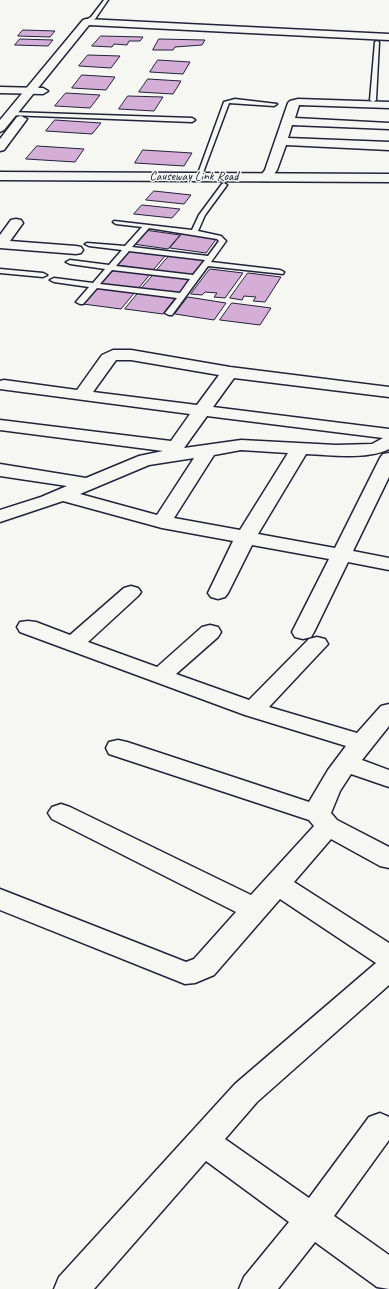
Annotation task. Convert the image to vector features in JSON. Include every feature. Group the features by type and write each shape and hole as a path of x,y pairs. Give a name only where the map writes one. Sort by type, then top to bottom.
{"street":[{"path":"90,24 389,37"},
{"path":"90,24 389,43"},
{"path":"0,128 29,91 90,24"},
{"path":"0,147 43,91 90,24"},
{"path":"0,90 43,91"},
{"path":"265,178 271,170 294,103 357,103 389,105"},
{"path":"347,144 357,103"},
{"path":"289,121 389,126"},
{"path":"281,141 389,146"},
{"name":"Causeway Link Road","path":"0,176 389,178"},
{"name":"Causeway Link Road","path":"0,186 389,184"},
{"path":"0,244 16,222"},
{"path":"0,244 78,252"},
{"path":"82,396 108,358 113,355 131,355 230,372 389,392"},
{"path":"0,516 61,495 145,460 172,451 230,372"},
{"path":"4,385 386,437"},
{"path":"0,425 172,451 208,450 241,445 300,448 375,449 386,437"},
{"path":"218,593 246,538 300,448"},
{"path":"253,710 310,638 340,555 389,458 350,449"},
{"path":"162,522 208,450"},
{"path":"0,470 87,484"},
{"path":"61,495 162,522 389,564"},
{"path":"73,644 131,592"},
{"path":"28,627 253,710 362,743"},
{"path":"160,676 210,632"},
{"path":"0,899 185,974 195,972 204,967 277,884 323,820 319,804 362,743 389,711"},
{"path":"118,748 323,820 389,859"},
{"path":"347,763 389,779"},
{"path":"61,813 256,909"},
{"path":"277,884 389,957"},
{"path":"71,1289 246,1093 389,968"},
{"path":"256,1289 312,1220 380,1127"},
{"path":"203,1141 389,1275"}],"lane":[{"path":"90,24 106,0"},
{"path":"373,100 377,42"},
{"path":"198,178 228,102 274,104"},
{"path":"10,114 192,120"},
{"path":"194,232 202,215 224,185"},
{"path":"116,222 194,232 219,237 223,242 169,314"},
{"path":"80,302 146,227"},
{"path":"78,252 127,249 280,272"},
{"path":"78,252 111,267 196,278"},
{"path":"0,271 43,275"},
{"path":"54,280 182,296"}],"building":[{"path":"23,30 55,31 50,37 18,36"},
{"path":"101,36 143,37 140,41 129,41 127,45 114,44 112,47 92,46"},
{"path":"20,39 53,40 48,46 15,45"},
{"path":"159,39 205,40 202,45 175,47 173,50 153,50"},
{"path":"88,55 120,56 111,68 79,66"},
{"path":"158,60 190,62 183,74 150,72"},
{"path":"82,75 115,77 106,90 72,88"},
{"path":"148,79 181,81 173,94 139,92"},
{"path":"66,93 100,95 90,108 55,106"},
{"path":"128,96 163,97 154,111 119,109"},
{"path":"55,120 101,123 92,134 46,131"},
{"path":"37,146 84,149 75,162 26,159"},
{"path":"143,150 192,153 184,166 135,163"},
{"path":"154,191 191,195 184,204 146,200"},
{"path":"142,205 180,209 172,218 134,214"},
{"path":"145,230 180,235 168,249 133,244"},
{"path":"182,234 217,238 206,253 170,248"},
{"path":"130,251 166,255 153,270 117,265"},
{"path":"169,256 205,260 193,275 156,271"},
{"path":"115,269 151,273 138,289 101,284"},
{"path":"210,269 243,273 225,298 214,297 217,293 205,292 202,295 191,294"},
{"path":"248,273 281,277 265,302 253,301 256,297 244,296 242,300 230,298"},
{"path":"154,274 191,278 179,294 141,289"},
{"path":"97,287 135,292 121,309 83,304"},
{"path":"139,292 176,297 163,314 125,309"},
{"path":"188,297 226,303 214,320 175,314"},
{"path":"232,303 271,308 260,325 220,320"}]}
